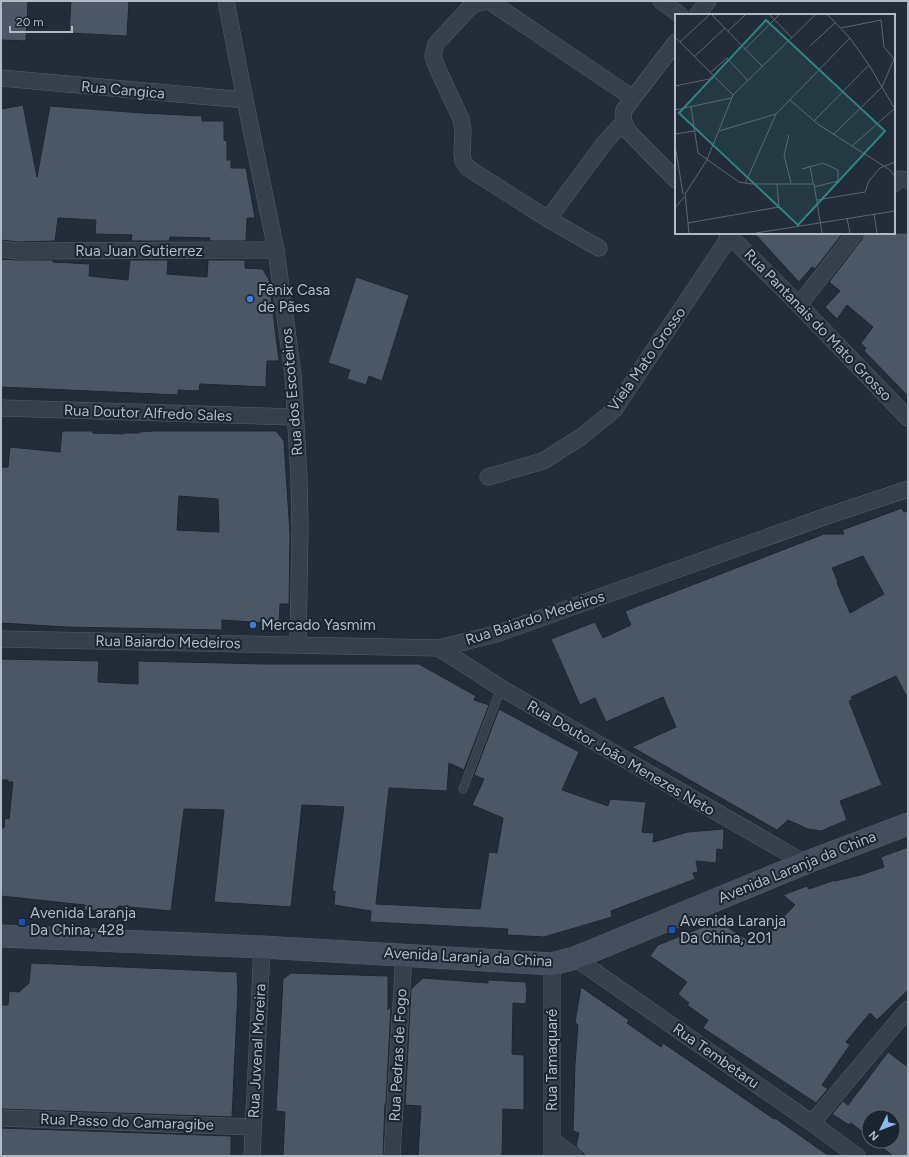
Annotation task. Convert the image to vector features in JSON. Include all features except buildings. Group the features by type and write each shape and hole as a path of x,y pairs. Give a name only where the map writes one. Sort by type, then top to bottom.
{"street":[{"name":"Rua dos Escoteiros","path":"226,1 276,250 293,375 300,520 298,644"},
{"path":"599,248 548,219 468,168 463,161 463,131 461,119 433,56 436,44 472,5 489,1 633,98"},
{"path":"662,1 679,14"},
{"path":"698,14 708,1"},
{"path":"675,43 624,110 622,116 629,132 675,179"},
{"name":"Rua Cangica","path":"1,78 245,100"},
{"path":"548,219 606,141 624,123"},
{"path":"895,183 900,179 908,180"},
{"name":"Rua Pantanais do Mato Grosso","path":"729,234 908,418"},
{"name":"Viela Mato Grosso","path":"488,478 543,460 582,437 614,410 729,234"},
{"path":"799,305 854,234"},
{"name":"Rua Juan Gutierrez","path":"1,250 276,250"},
{"name":"Rua Doutor Alfredo Sales","path":"1,408 294,417"},
{"name":"Rua Baiardo Medeiros","path":"1,639 439,648 496,634 824,517 908,489"},
{"name":"Rua Doutor João Menezes Neto","path":"439,648 501,688 805,863"},
{"name":"Avenida Laranja da China","path":"1,936 404,954 552,964 575,958 805,863 908,824"},
{"name":"Rua Juvenal Moreira","path":"252,1156 262,947"},
{"name":"Rua Pedras de Fogo","path":"392,1156 404,954"},
{"name":"Rua Tembetaru","path":"575,958 857,1156"},
{"name":"Rua Tamaquaré","path":"552,964 552,1156"},
{"path":"812,1123 908,1009"},
{"name":"Rua Passo do Camaragibe","path":"1,1118 253,1127"},
{"path":"552,1140 574,1156"}],"lane":[{"path":"463,789 501,688"}],"place":[{"name":"Fênix Casa de Pães","path":"250,299"},
{"name":"Mercado Yasmim","path":"253,625"},
{"name":"Avenida Laranja Da China, 428","path":"22,922"},
{"name":"Avenida Laranja Da China, 201","path":"672,930"}]}
